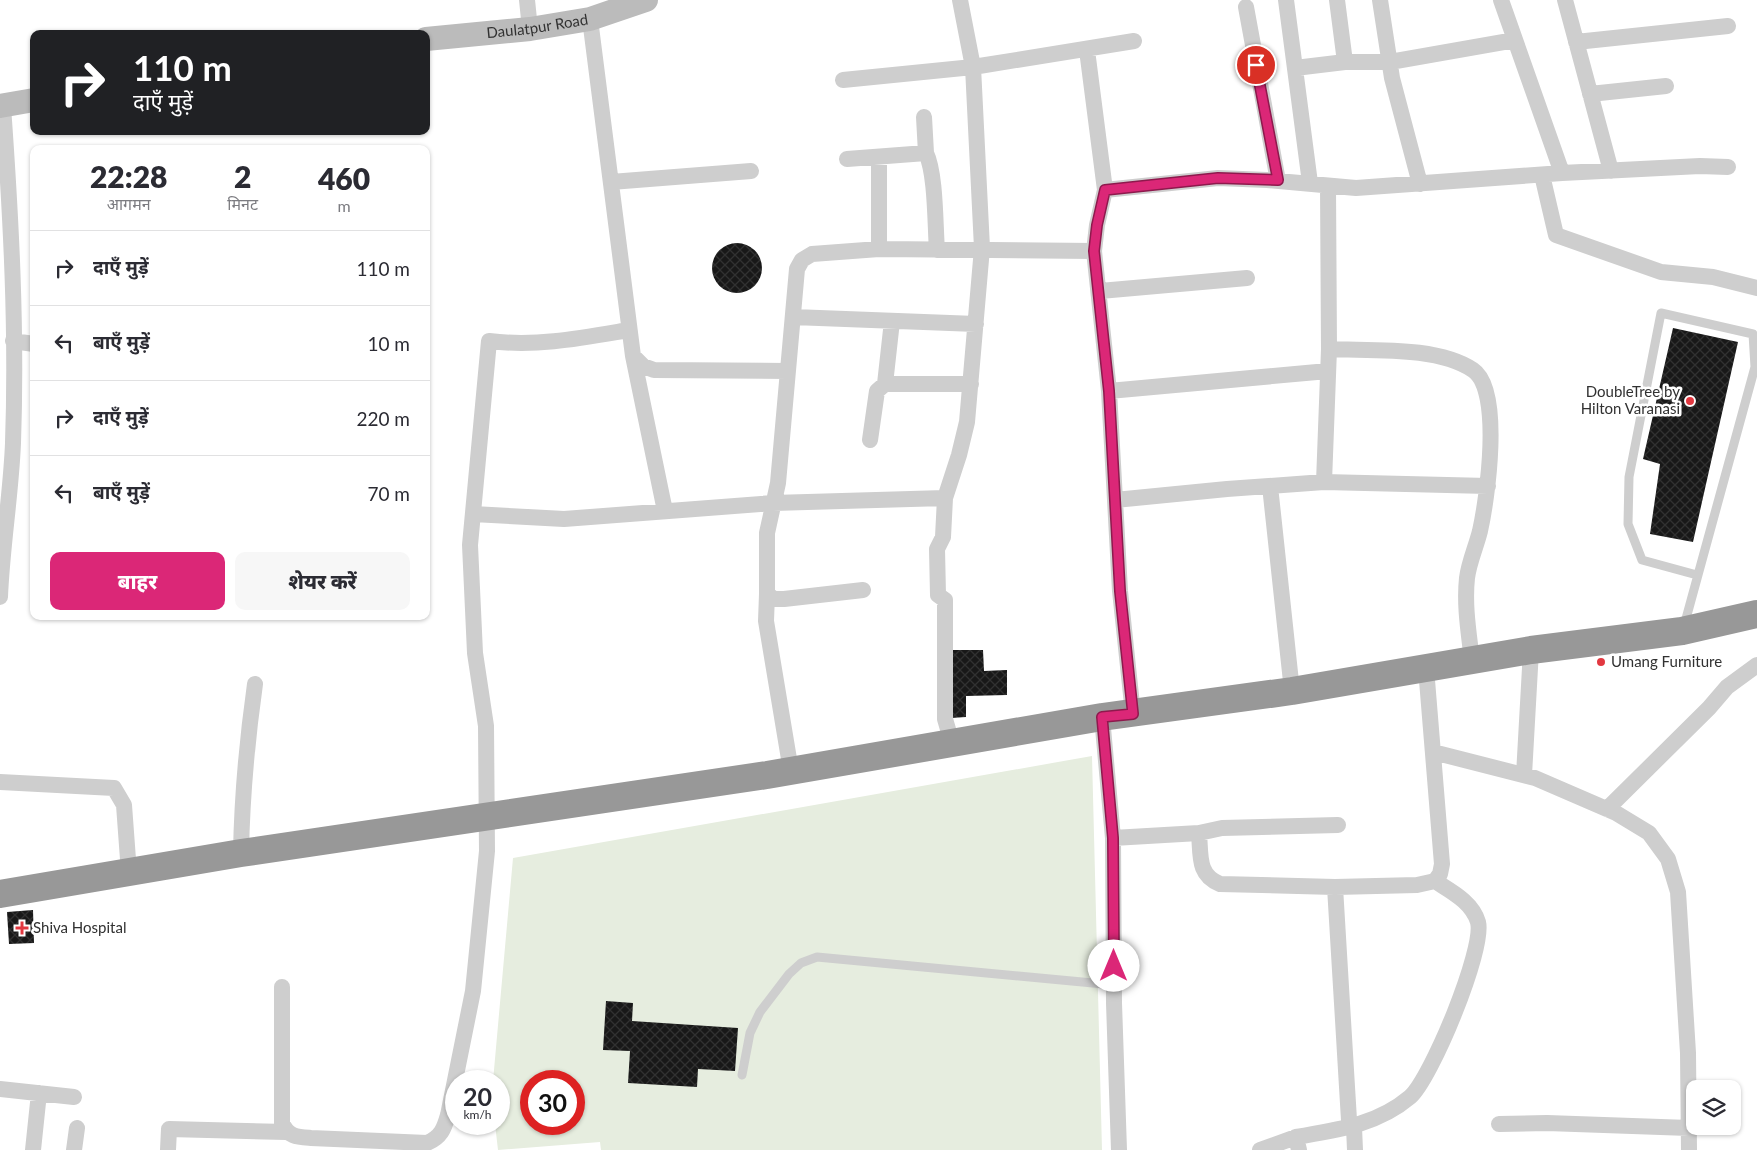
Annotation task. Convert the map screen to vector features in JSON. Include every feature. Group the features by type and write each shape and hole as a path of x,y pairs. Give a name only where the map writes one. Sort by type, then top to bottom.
{"highway":[{"path":"0,894 241,854 791,771 1102,717 1292,691 1531,650 1682,631 1757,614"}],"street":[{"path":"527,0 530,29"},
{"name":"Daulatpur Road","path":"430,39 530,29 590,19 646,0"},
{"path":"952,744 945,719 945,600 938,595 937,549 943,537 945,498 967,422 982,248 973,67 960,0"},
{"path":"1286,0 1310,183"},
{"path":"1337,0 1345,62"},
{"path":"1380,0 1400,110 1420,184"},
{"path":"1501,0 1562,173"},
{"path":"1565,0 1611,171"},
{"path":"1246,7 1278,180"},
{"path":"590,19 629,330 665,511"},
{"path":"1576,42 1728,26"},
{"path":"1295,68 1345,62 1390,62 1515,40"},
{"path":"843,80 973,67 1134,41"},
{"path":"1087,50 1105,190 1097,225 1094,251 1100,290 1109,391 1120,591 1133,714"},
{"path":"1590,94 1666,86"},
{"path":"0,597 13,443 14,341 10,194 1,106 30,101"},
{"path":"924,117 926,152 930,160 937,250"},
{"path":"847,159 926,152"},
{"path":"879,157 879,249"},
{"path":"1105,190 1218,178 1278,180 1356,188 1562,173 1728,167"},
{"path":"611,182 751,171"},
{"path":"1542,175 1556,235 1661,272 1713,277 1757,288"},
{"path":"1324,482 1329,349 1328,186"},
{"path":"791,771 766,621 765,556 767,534 778,483 797,269 802,260 812,254 879,249 937,250 982,248 1094,251"},
{"path":"1100,290 1247,278"},
{"path":"793,317 976,324"},
{"path":"885,384 892,321"},
{"path":"168,1150 169,1129 286,1132 296,1137 427,1147 443,1132 473,991 486,860 485,818 488,756 486,726 475,653 470,545 489,341 518,345 629,330"},
{"path":"14,341 30,343"},
{"path":"1329,349 1422,354 1459,362 1476,372 1490,403 1488,486 1480,531 1467,576 1466,592 1472,661"},
{"path":"633,356 643,366 654,370 788,370"},
{"path":"1109,391 1328,370"},
{"path":"870,440 877,391 885,384 970,384"},
{"path":"1115,500 1324,482 1488,486"},
{"path":"1270,486 1292,691"},
{"path":"473,514 564,519 773,503 945,498"},
{"path":"767,594 774,599 784,599 864,590"},
{"path":"1524,775 1531,650"},
{"path":"1607,809 1727,687 1757,665"},
{"path":"1199,834 1203,871 1209,879 1220,884 1417,885 1435,880 1440,874 1442,864 1426,668"},
{"path":"241,854 245,757 255,684"},
{"path":"1102,717 1113,838 1114,984 1119,1150"},
{"path":"1433,752 1536,778 1607,809 1649,833 1668,859 1678,892 1689,1080"},
{"path":"0,782 114,788 124,805 130,873"},
{"path":"1113,838 1199,834 1222,828 1338,825"},
{"path":"1260,1150 1298,1143 1354,1127 1385,1115 1412,1096 1435,1057 1458,1008 1478,941 1478,923 1468,904 1435,880"},
{"path":"1335,886 1349,1120 1354,1127 1355,1150"},
{"path":"282,987 282,1123 286,1132"},
{"path":"0,1090 74,1097"},
{"path":"33,1150 39,1093"},
{"path":"1499,1124 1547,1123 1686,1128"},
{"path":"74,1150 77,1128"},
{"path":"1689,1150 1690,1135"}],"lane":[{"path":"1682,631 1698,575 1755,367 1753,334 1661,314 1629,476 1628,524 1642,560 1698,575"},
{"path":"742,1075 750,1033 760,1012 789,974 801,963 817,957 1114,984"}],"shaded area":[{"path":"1092,756 1102,1150 601,1150 600,1142 498,1150 496,1135 510,1135 510,1070 494,1070 513,858"}],"building":[{"path":"737,243 747,245 755,250 760,258 762,268 760,278 755,286 747,291 737,293 727,291 719,286 714,278 712,268 714,258 719,250 727,245"},
{"name":"DoubleTree by Hilton Varanasi","path":"1673,328 1738,342 1693,542 1650,534 1660,464 1643,459"},
{"path":"949,650 983,650 984,671 1007,670 1007,695 966,696 966,717 951,718"},
{"path":"33,910 34,943 9,944 7,912"},
{"path":"606,1001 633,1003 632,1021 738,1028 735,1071 698,1069 697,1087 628,1083 630,1051 603,1050"}],"place":[{"name":"DoubleTree by Hilton Varanasi","path":"1690,401"},
{"name":"Umang Furniture","path":"1601,662"},
{"name":"Shiva Hospital","path":"22,928"}],"route":[{"path":"1114,966 1113,838 1102,717 1133,714 1120,591 1109,391 1100,290 1094,251 1097,225 1105,190 1218,178 1278,180 1256,65"}]}
